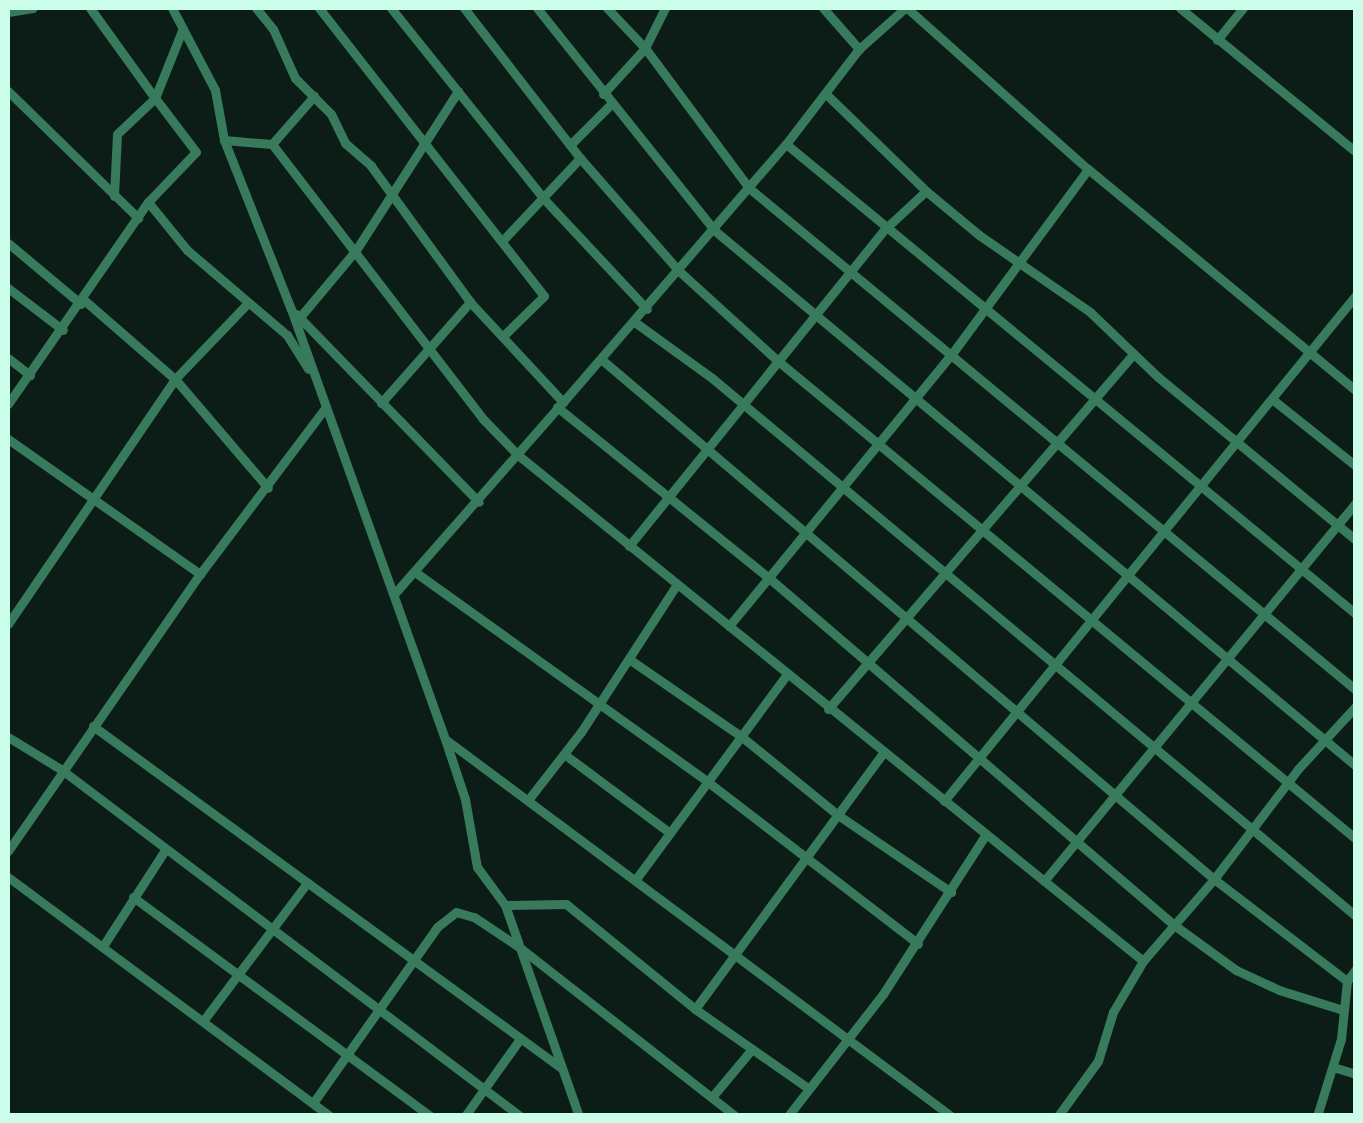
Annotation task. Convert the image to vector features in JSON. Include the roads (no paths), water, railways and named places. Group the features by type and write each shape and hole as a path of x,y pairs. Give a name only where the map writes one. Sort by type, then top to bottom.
{"street":[{"path":"12,10 32,8"},
{"path":"8,404 148,202 196,152 90,8"},
{"path":"172,8 215,90 224,140 320,388 445,739 464,799 477,867 505,905 579,1116"},
{"path":"256,8 273,29 295,78 331,114 345,143 371,166 470,302 560,404 869,662 1174,925 1236,970 1278,990 1343,1010"},
{"path":"320,8 504,239 544,296 504,336"},
{"path":"391,8 543,198 647,308"},
{"path":"464,8 580,158 680,271 778,361 1356,839"},
{"path":"537,8 714,230 1356,766"},
{"path":"607,8 645,48 749,188 1356,690"},
{"path":"603,94 645,48 665,8"},
{"path":"823,8 860,49"},
{"path":"395,593 636,323 827,95 860,49 903,8 1088,169 1356,392"},
{"path":"1180,8 1356,152"},
{"path":"1217,40 1243,8"},
{"path":"114,196 117,134 155,98 183,28"},
{"path":"8,91 138,218"},
{"path":"300,317 356,250 458,92"},
{"path":"827,95 926,191 1090,312 1235,443 1356,540"},
{"path":"272,144 314,96"},
{"path":"570,145 610,104"},
{"path":"224,140 272,144 430,350 518,455 1143,961"},
{"path":"786,144 1356,614"},
{"path":"504,239 580,158"},
{"path":"729,626 951,355 1022,264 1088,169"},
{"path":"629,546 818,317 886,228 926,191"},
{"path":"148,202 188,250 246,305 287,335 320,388"},
{"path":"8,242 176,379 268,488"},
{"path":"8,288 62,330"},
{"path":"944,800 1356,295"},
{"path":"381,404 470,302"},
{"path":"8,624 176,379 246,305"},
{"path":"290,310 479,502"},
{"path":"636,323 744,406 1354,915"},
{"path":"828,709 1018,483 1133,354"},
{"path":"8,358 30,375"},
{"path":"601,359 706,452 1214,878 1347,981"},
{"path":"1272,398 1356,466"},
{"path":"8,851 200,574 326,407"},
{"path":"8,439 92,502 200,574"},
{"path":"1044,881 1356,502"},
{"path":"415,572 708,782 918,944"},
{"path":"528,800 598,706 677,584"},
{"path":"628,659 742,736 838,815 951,892"},
{"path":"636,879 788,674"},
{"path":"1058,1116 1098,1061 1112,1012 1143,961 1214,878 1286,783 1356,706"},
{"path":"93,726 562,1069"},
{"path":"8,737 62,770 381,1007 520,1116"},
{"path":"445,739 951,1116"},
{"path":"695,1009 883,753"},
{"path":"564,754 670,833"},
{"path":"788,1116 918,944 986,834"},
{"path":"103,946 166,850"},
{"path":"8,877 330,1116"},
{"path":"202,1021 307,883"},
{"path":"133,897 430,1116"},
{"path":"505,905 566,904 695,1009 808,1088"},
{"path":"313,1104 438,927 456,912 474,917 519,947 735,1116"},
{"path":"1317,1116 1333,1067 1347,981 1356,969"},
{"path":"465,1116 520,1039"},
{"path":"712,1097 752,1049"},
{"path":"1333,1067 1356,1074"}]}
